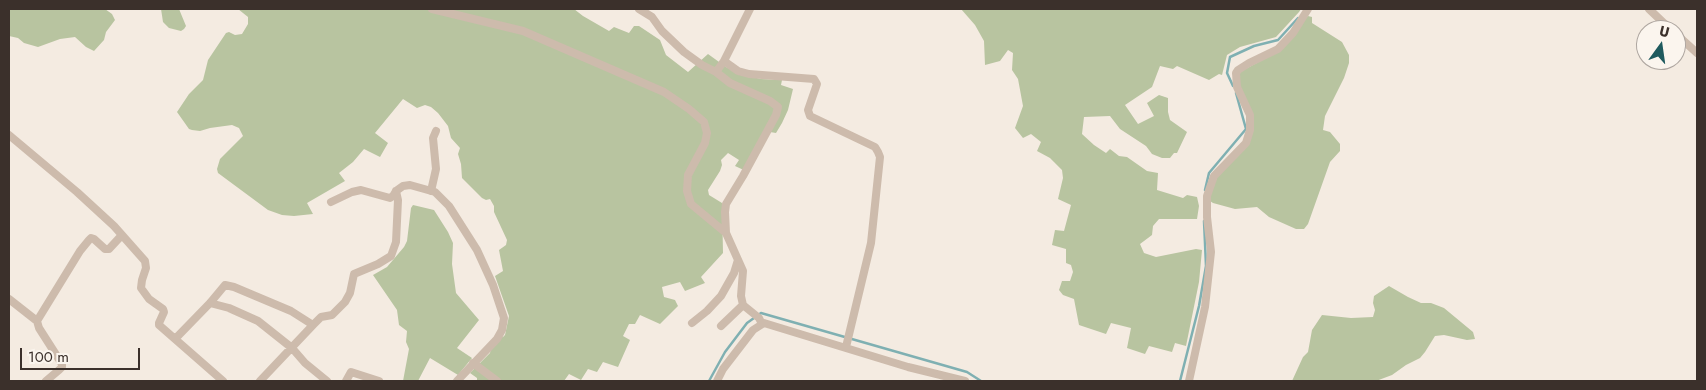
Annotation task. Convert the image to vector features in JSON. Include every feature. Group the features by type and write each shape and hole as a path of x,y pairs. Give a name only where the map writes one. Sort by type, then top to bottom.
{"street":[{"path":"434,9 524,31 664,92 689,109 704,122 707,133 704,144 688,175 687,191 691,204 726,233"},
{"path":"639,9 652,17 662,31 684,52 702,65 716,72 730,84 770,101 778,107 771,124 726,204 724,220 726,233 743,271 742,304 760,321 846,346 908,367 965,381"},
{"path":"716,72 724,61 750,9"},
{"path":"1189,381 1205,308 1211,252 1207,196 1214,176 1246,143 1250,130 1250,115 1238,87 1236,73 1249,62 1278,49 1293,33 1308,9"},
{"path":"1649,9 1661,20"},
{"path":"1686,44 1697,54"},
{"path":"724,61 738,72 814,80 817,84 808,110 810,116 875,147 878,152 880,157 871,243 846,346"},
{"path":"431,191 436,169 433,138 436,131"},
{"path":"9,135 77,192 122,235 145,261 146,268 141,288 149,299 164,309 160,325 224,381"},
{"path":"331,202 361,190 390,198 403,186 410,185 438,194 449,206 470,238 493,285 504,318 502,330 497,338 457,381"},
{"path":"260,381 321,317 332,315 345,302 350,293 354,274 378,264 391,256 396,242 398,200 396,191"},
{"path":"46,381 62,367 62,364 38,328 37,321 80,251 89,240 94,239 105,249 109,249 122,235"},
{"path":"692,322 716,303 728,285 738,260"},
{"path":"176,338 225,285 291,311 313,325"},
{"path":"9,298 37,321"},
{"path":"210,303 246,314 258,321 292,348 305,363 327,381"},
{"path":"721,326 742,304"},
{"path":"717,381 737,349 760,321"},
{"path":"474,363 497,381"},
{"path":"346,381 351,372 379,381"}],"green space":[{"path":"9,9 105,9 112,14 115,20 106,32 104,40 94,51 86,47 75,37 60,39 38,47 9,36"},
{"path":"161,9 179,9 186,26 184,29 181,31 169,28 163,22"},
{"path":"238,9 574,9 609,31 614,27 629,33 634,26 639,26 660,40 666,55 688,72 708,54 740,74 761,79 782,80 781,85 793,89 788,110 782,123 776,133 770,132 748,172 735,166 739,160 728,153 721,160 720,171 708,190 709,195 722,203 723,253 701,277 705,283 685,291 680,282 662,287 664,297 675,300 678,306 660,324 640,315 635,324 629,324 623,336 630,340 618,367 603,362 597,372 588,369 581,380 569,374 564,381 477,381 477,378 470,373 490,353 493,339 505,335 509,316 495,276 503,271 499,250 506,245 507,240 490,199 482,198 462,178 458,154 460,148 451,138 448,126 431,107 425,105 417,108 403,99 375,133 388,143 380,157 364,149 353,162 339,173 345,181 307,203 313,214 282,215 268,210 218,173 217,169 220,159 243,136 239,128 232,125 200,131 192,130 189,129 177,112 189,94 203,80 208,60 226,33 242,34 248,24 248,17"},
{"path":"961,9 1301,9 1276,37 1240,47 1227,55 1222,75 1219,74 1209,80 1177,66 1173,69 1160,66 1152,87 1125,105 1138,124 1154,116 1147,103 1159,95 1168,98 1170,120 1187,132 1177,153 1174,153 1170,158 1162,158 1152,154 1146,146 1120,129 1110,116 1084,117 1082,134 1106,153 1110,149 1119,156 1127,157 1147,171 1158,173 1157,190 1183,198 1187,195 1197,197 1199,206 1197,219 1159,219 1153,226 1152,235 1140,244 1144,253 1156,257 1196,249 1202,250 1199,282 1186,346 1175,343 1172,352 1149,346 1145,354 1127,348 1131,328 1111,323 1106,334 1079,325 1074,299 1063,295 1059,290 1062,281 1070,281 1073,272 1071,265 1066,263 1066,249 1052,245 1055,230 1064,231 1071,205 1058,199 1063,178 1062,170 1050,158 1037,151 1041,142 1031,134 1023,138 1015,128 1023,106 1018,79 1012,70 1013,53 1008,50 1000,61 985,65 984,41 975,25"},
{"path":"1308,16 1312,17 1312,23 1342,42 1349,55 1349,63 1344,78 1325,116 1323,130 1330,132 1340,144 1340,151 1330,162 1308,224 1304,229 1296,229 1269,217 1257,207 1235,209 1213,203 1210,201 1210,197 1217,177 1253,131 1240,86 1240,72 1264,59"},
{"path":"413,205 434,210 448,232 453,243 452,264 456,293 479,320 457,348 472,358 458,375 430,358 418,381 403,381 409,349 406,342 407,331 399,325 397,310 373,275 387,267 404,247 407,241"},
{"path":"1389,286 1421,303 1431,303 1444,308 1473,332 1475,339 1467,340 1444,335 1435,336 1420,358 1392,375 1376,381 1292,381 1303,357 1308,352 1312,330 1322,315 1351,318 1373,317 1375,310 1374,296"}],"waterway":[{"path":"1233,86 1227,73 1230,57 1254,46 1278,40 1298,18"},
{"path":"1205,190 1209,173 1246,129 1236,93"},
{"path":"1180,381 1199,306 1206,266 1204,221"},
{"path":"709,381 725,352 747,323 761,313 967,372 981,381"}]}
